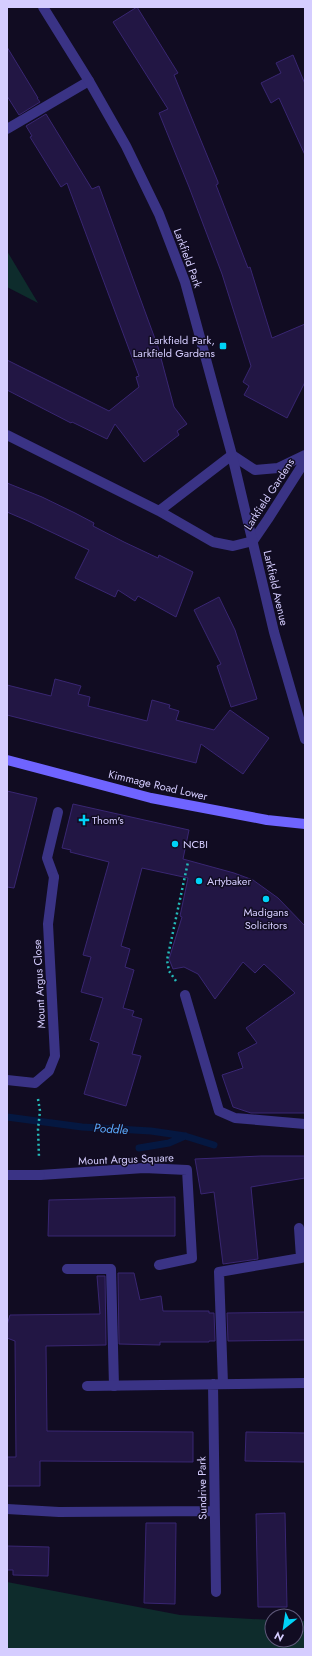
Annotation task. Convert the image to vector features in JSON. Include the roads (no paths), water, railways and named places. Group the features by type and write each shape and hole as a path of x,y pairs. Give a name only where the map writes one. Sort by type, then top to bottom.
{"main road":[{"name":"Kimmage Road Lower","path":"7,760 151,798 267,820 305,824"}],"street":[{"name":"Larkfield Park","path":"43,7 89,81 126,146 159,214 185,282 232,455 253,541"},
{"path":"7,129 89,81"},
{"name":"Larkfield Avenue","path":"7,435 159,512 213,542 233,546 253,541 274,632 305,739"},
{"path":"159,512 232,455"},
{"name":"Larkfield Gardens","path":"232,455 255,470 278,468 305,455"},
{"name":"Larkfield Gardens","path":"253,541 305,461"},
{"name":"Mount Argus Close","path":"7,1080 34,1083 49,1071 55,1056 48,924 54,877 47,858 58,812"},
{"path":"185,995 219,1111 235,1118 305,1124"},
{"name":"Mount Argus Square","path":"7,1175 40,1175 144,1168 187,1170 192,1258 159,1265"},
{"name":"Sundrive Park","path":"216,1592 214,1511 218,1384 219,1272 301,1258 299,1228"},
{"path":"67,1269 111,1269 114,1386"},
{"path":"87,1386 305,1383"},
{"path":"7,1509 59,1512 214,1511"}],"waterway":[{"name":"Poddle","path":"7,1117 82,1127 151,1131 185,1136 214,1145"},
{"path":"139,1148 169,1143 185,1136"}],"place":[{"name":"Larkfield Park, Larkfield Gardens","path":"223,346"},
{"name":"Thom's","path":"84,820"},
{"name":"NCBI","path":"175,844"},
{"name":"Artybaker","path":"199,881"},
{"name":"Madigans Solicitors","path":"266,899"}]}
